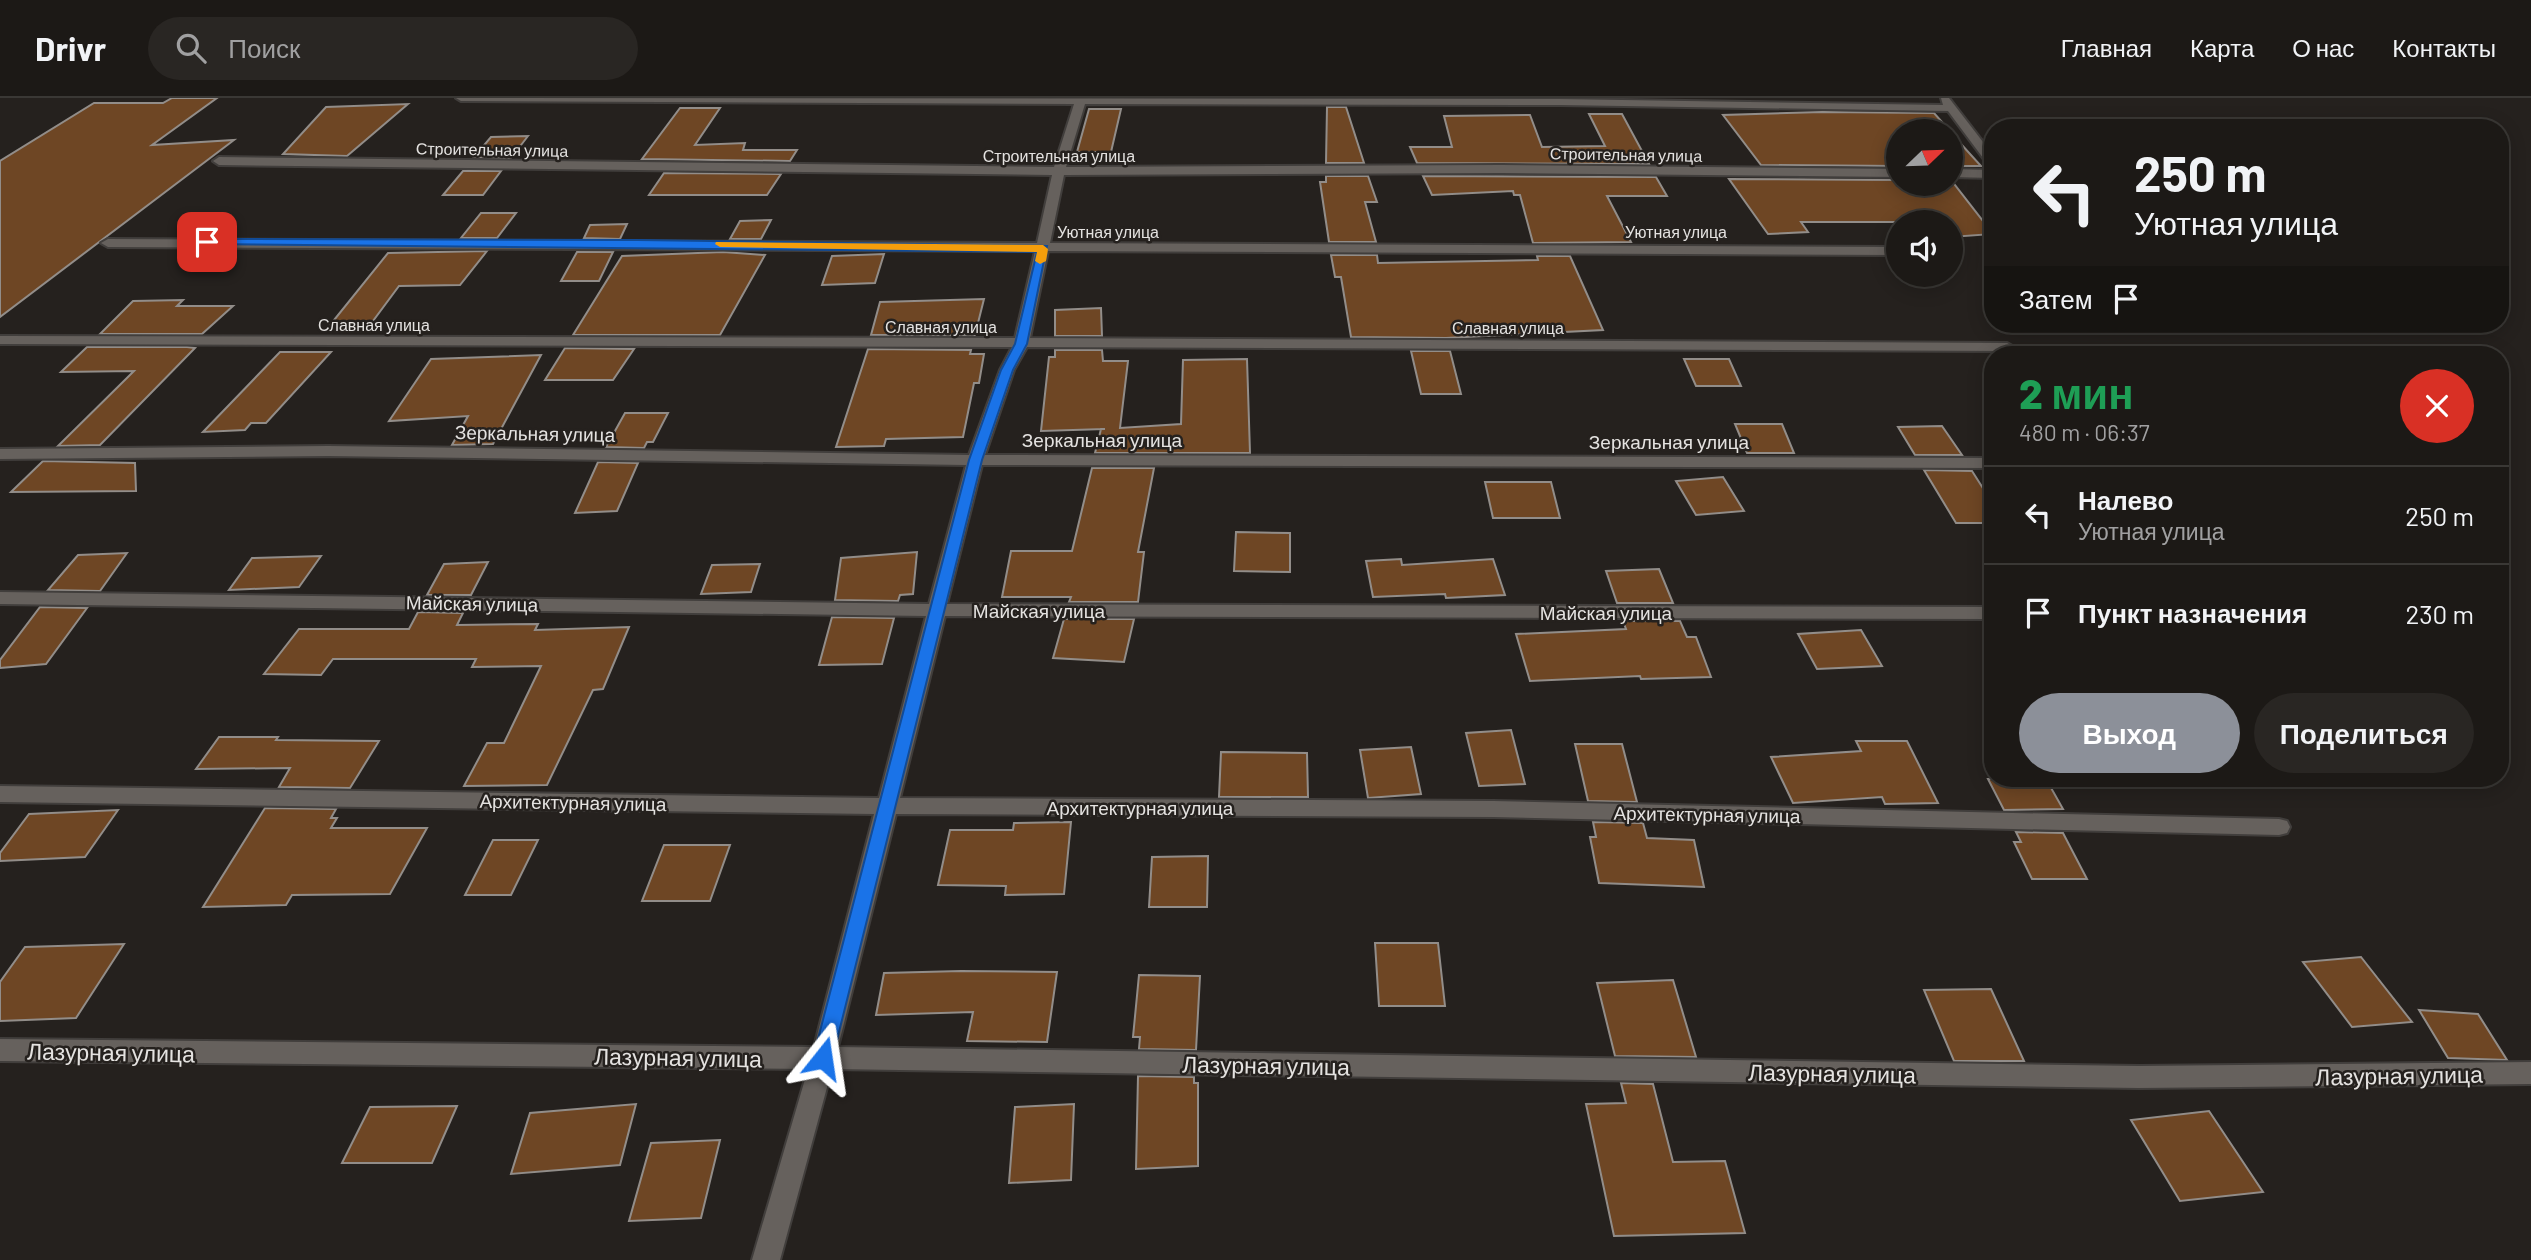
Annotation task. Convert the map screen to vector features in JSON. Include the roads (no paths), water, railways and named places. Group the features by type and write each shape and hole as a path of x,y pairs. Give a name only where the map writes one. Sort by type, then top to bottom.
{"street":[{"path":"461,98 1560,102 1952,108"},
{"path":"1943,98 1984,151"},
{"path":"766,1260 823,1058 889,806 975,460 1007,370 1021,344 1059,171 1080,100"},
{"name":"Строительная улица","path":"219,161 1059,171 1501,169 1886,173"},
{"path":"1964,173 1984,174"},
{"name":"Уютная улица","path":"108,243 638,243 1043,249 1886,250"},
{"name":"Славная улица","path":"0,340 1984,347"},
{"name":"Зеркальная улица","path":"0,454 328,451 975,460 1984,463"},
{"name":"Майская улица","path":"0,598 937,610 1984,613"},
{"name":"Архитектурная улица","path":"0,794 889,806 1507,809 2279,827"},
{"name":"Лазурная улица","path":"0,1050 823,1058 2138,1077 2531,1073"}]}
